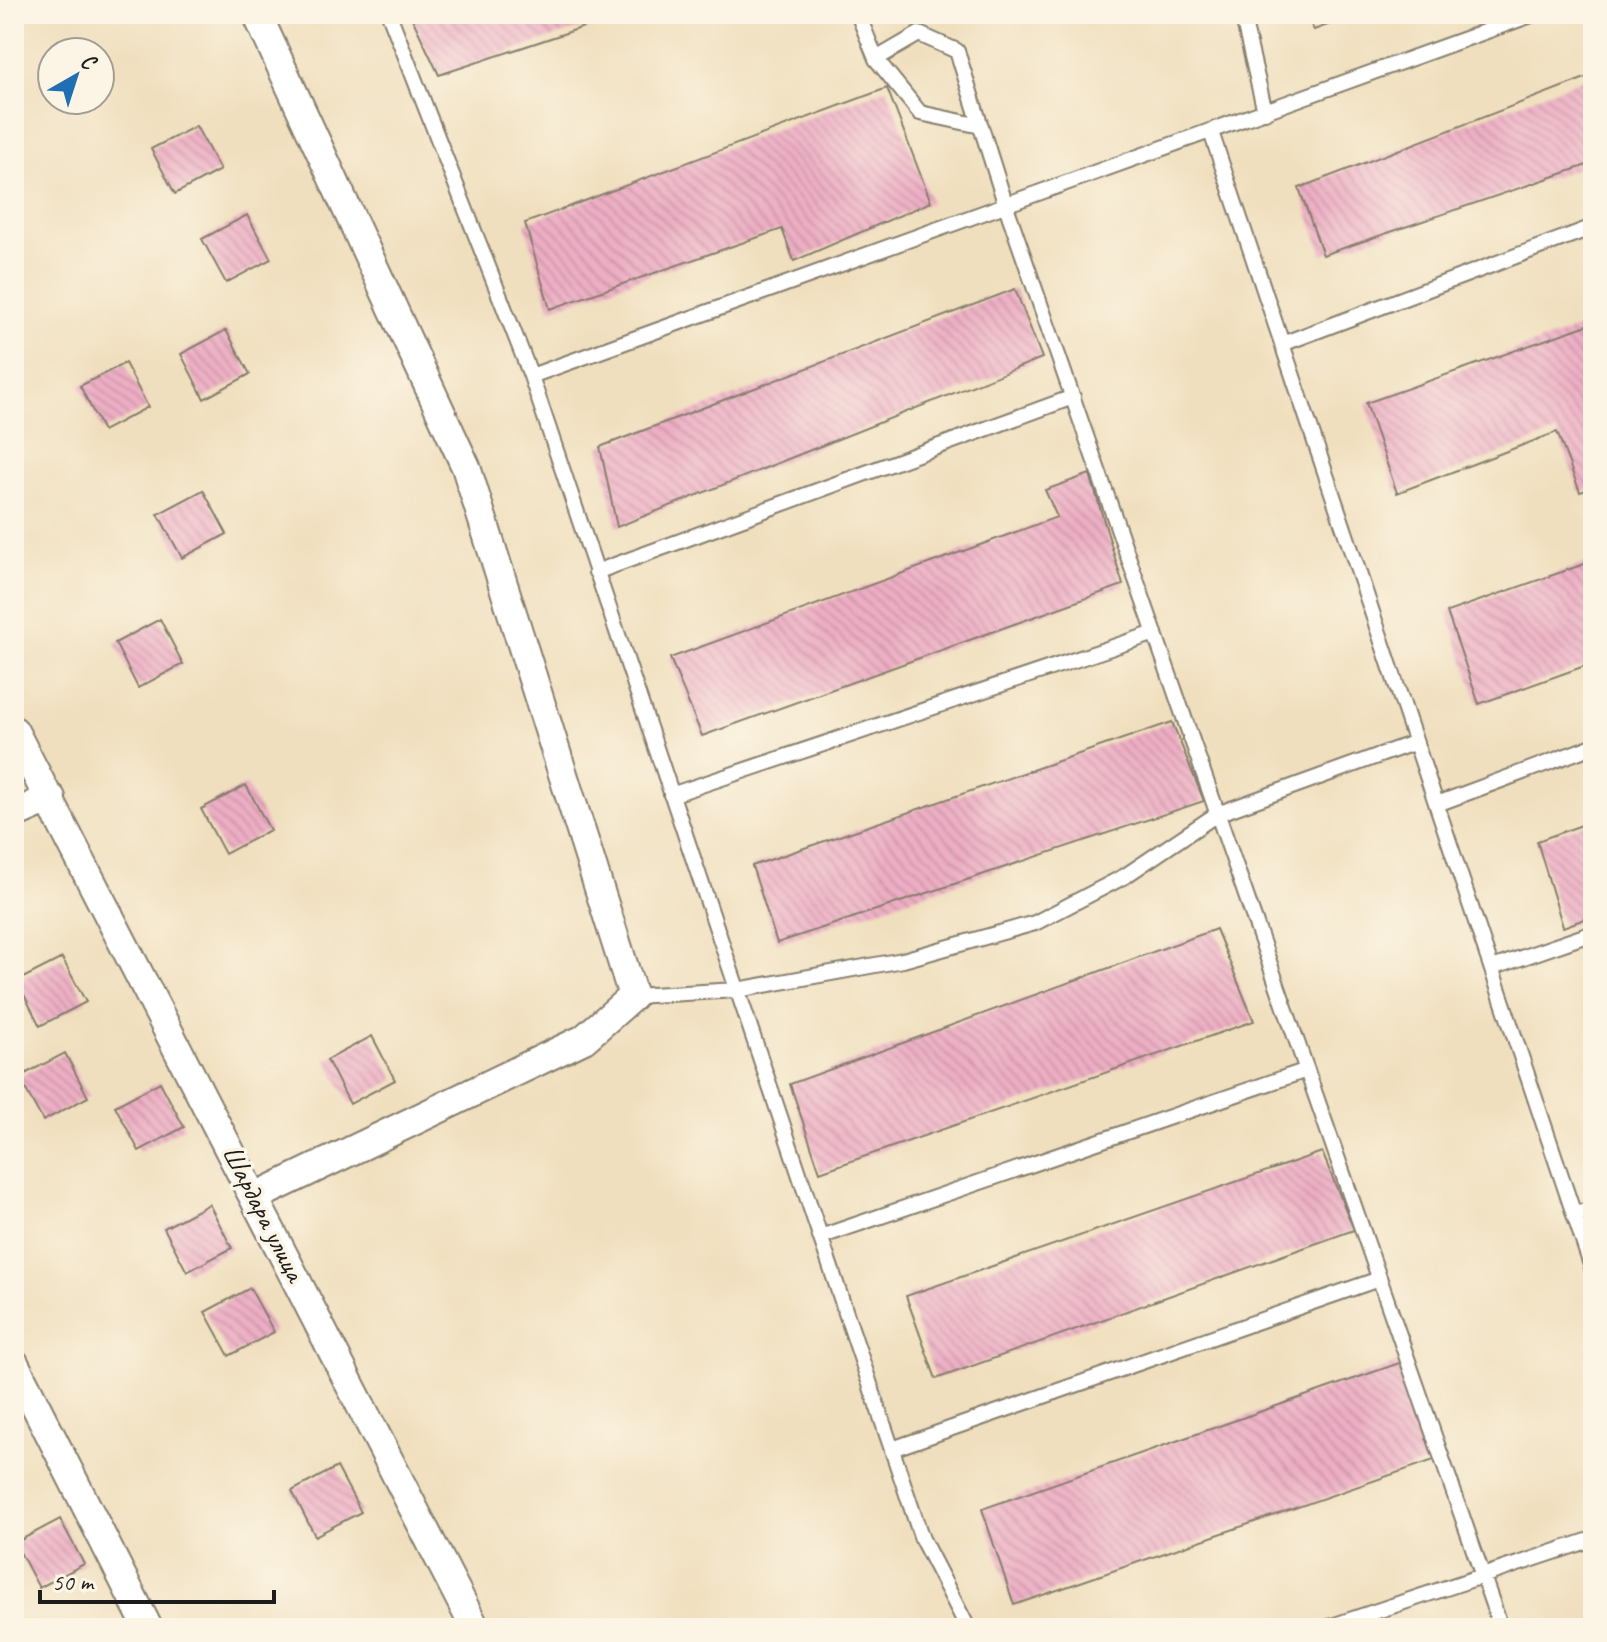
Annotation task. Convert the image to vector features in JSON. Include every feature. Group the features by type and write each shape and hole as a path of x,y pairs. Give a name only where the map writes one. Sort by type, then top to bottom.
{"street":[{"path":"255,1197 584,1039 633,996 466,467 257,14"},
{"name":"Шардара улица","path":"14,731 475,1628"},
{"path":"14,814 51,798"},
{"path":"14,1363 148,1628"}],"lane":[{"path":"389,14 531,376 922,1539 968,1628"},
{"path":"858,14 876,59 920,113 981,126"},
{"path":"1242,14 1265,112"},
{"path":"531,376 1534,14"},
{"path":"876,59 919,34 957,51 1006,206 1501,1628"},
{"path":"1211,132 1593,1271"},
{"path":"1282,344 1593,227"},
{"path":"596,572 1073,397"},
{"path":"671,795 1155,633"},
{"path":"633,996 737,990 903,960 1035,923 1125,876 1217,814 1416,742"},
{"path":"1437,804 1593,746"},
{"path":"1492,968 1593,933"},
{"path":"820,1237 1307,1070"},
{"path":"1574,1215 1593,1208"},
{"path":"892,1449 1379,1279"},
{"path":"1326,1628 1593,1539"}],"building":[{"path":"410,14 620,14 620,15 439,75"},
{"path":"1305,14 1357,14 1314,30"},
{"path":"1593,75 1593,163 1323,255 1299,188"},
{"path":"887,88 931,202 794,261 782,229 550,309 525,223"},
{"path":"196,126 220,170 175,194 151,149"},
{"path":"247,215 271,259 226,283 202,239"},
{"path":"1015,289 1042,358 617,527 600,447"},
{"path":"1593,323 1593,488 1580,492 1557,432 1397,493 1366,403"},
{"path":"226,330 250,374 204,399 181,354"},
{"path":"125,363 148,407 103,431 80,386"},
{"path":"1090,474 1123,585 702,736 670,658 1057,517 1045,490"},
{"path":"203,490 227,534 182,558 158,514"},
{"path":"1593,561 1593,663 1479,704 1447,612"},
{"path":"160,619 183,664 138,688 115,643"},
{"path":"1172,722 1204,801 777,943 752,866"},
{"path":"246,785 270,830 225,854 201,809"},
{"path":"1593,821 1593,916 1563,927 1537,841"},
{"path":"1216,929 1254,1021 820,1172 790,1084"},
{"path":"62,958 86,1002 40,1026 17,981"},
{"path":"372,1036 395,1080 350,1104 327,1060"},
{"path":"65,1053 88,1097 43,1121 19,1077"},
{"path":"160,1082 184,1127 139,1151 115,1106"},
{"path":"1322,1152 1354,1230 936,1379 906,1296"},
{"path":"209,1204 232,1248 187,1272 164,1228"},
{"path":"250,1288 274,1332 229,1356 205,1312"},
{"path":"1405,1361 1437,1459 1014,1605 982,1509"},
{"path":"337,1467 361,1512 315,1536 292,1491"},
{"path":"60,1519 84,1564 39,1588 15,1543"}]}
